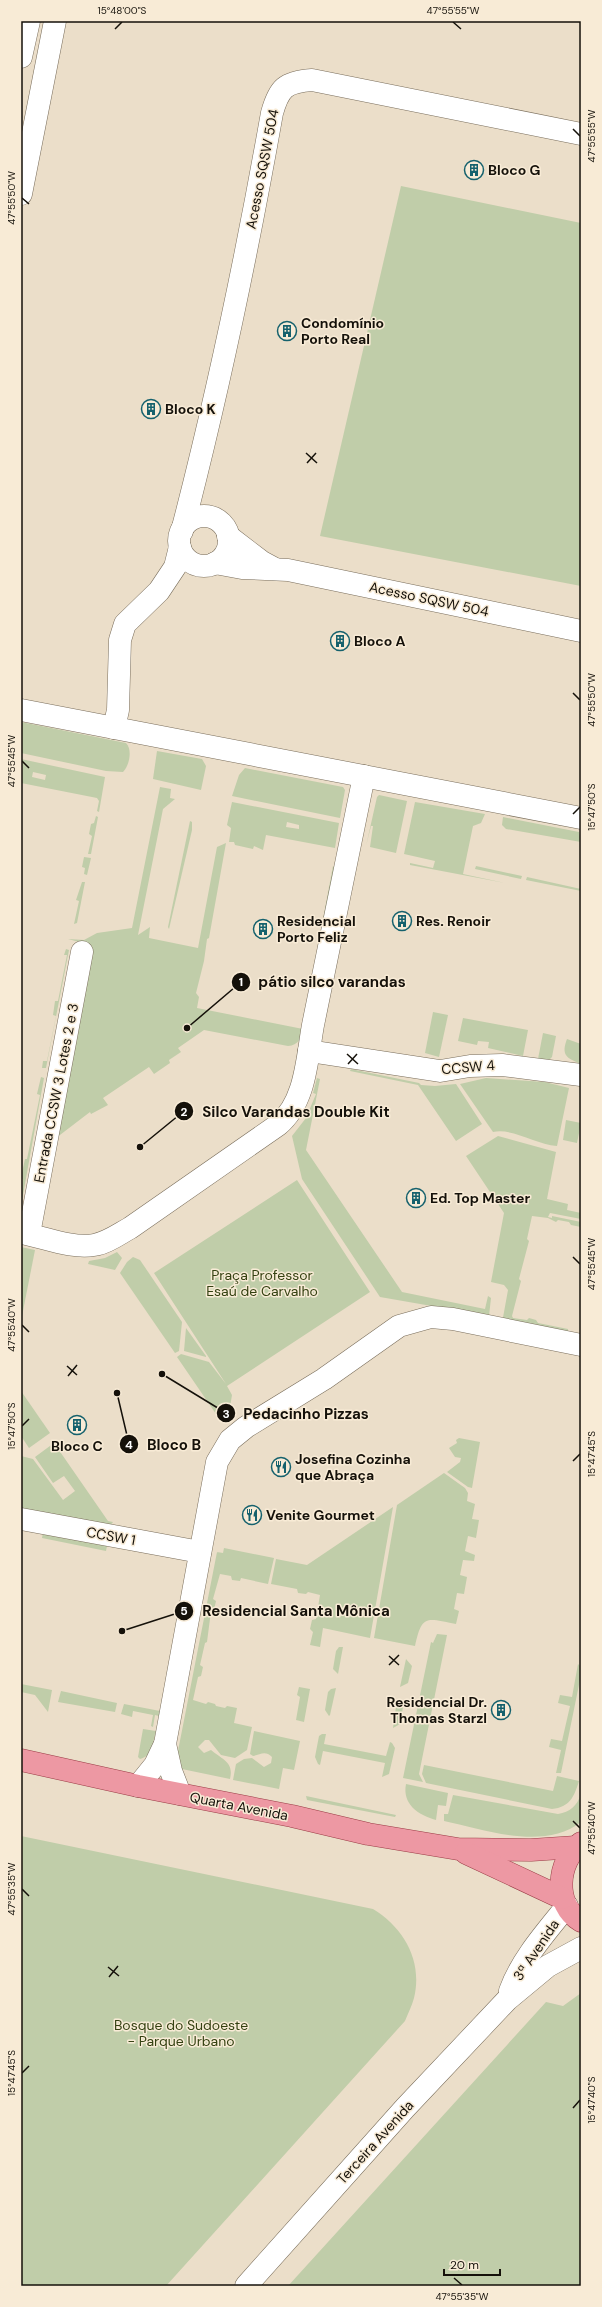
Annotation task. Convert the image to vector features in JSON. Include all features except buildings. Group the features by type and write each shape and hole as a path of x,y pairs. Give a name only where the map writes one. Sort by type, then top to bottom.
{"main road":[{"name":"Quarta Avenida","path":"21,1760 138,1786 292,1816 368,1834 458,1850 531,1850 579,1845"},
{"path":"570,1908 562,1874 567,1859 579,1845"},
{"name":"Quarta Avenida","path":"458,1850 570,1908"}],"street":[{"path":"21,57 29,21"},
{"path":"21,194 55,21"},
{"name":"Acesso SQSW 504","path":"114,728 118,710 121,660 120,640 125,624 159,591 175,567 202,456 235,302 272,113 278,94 287,86 298,81 312,80 581,134"},
{"name":"Acesso SQSW 504","path":"202,456 205,494 226,530 262,562 278,570"},
{"path":"200,516 214,518 226,530 228,547 225,554 209,564 189,560 181,539 186,524 200,516"},
{"name":"Acesso SQSW 504","path":"121,660 139,622 170,592 209,564 242,568 288,570 581,631"},
{"path":"21,710 581,818"},
{"path":"25,1234 77,1245 94,1245 106,1242 130,1228 283,1121 293,1109 308,1062 308,1051 364,776"},
{"name":"Entrada CCSW 3 Lotes 2 e 3","path":"25,1234 82,952"},
{"name":"CCSW 4","path":"308,1051 440,1071 470,1066 502,1065 581,1075"},
{"path":"138,1786 155,1765 165,1744 217,1462 230,1440 246,1427 324,1379 398,1326 431,1317 581,1345"},
{"name":"CCSW 1","path":"21,1520 200,1552"},
{"path":"165,1744 171,1771 180,1794"},
{"name":"3ª Avenida","path":"507,2000 514,1981 535,1947 570,1908"},
{"name":"3ª Avenida","path":"507,2000 548,1966 581,1948"},
{"name":"Terceira Avenida","path":"246,2286 405,2108 507,2000"}],"green space":[{"path":"401,186 581,223 581,586 320,536"},
{"path":"21,722 126,743 130,754 127,766 123,772 106,771 21,753"},
{"path":"157,751 202,759 206,766 201,790 153,779"},
{"path":"21,759 105,777 99,812 97,811 99,801 97,798 21,783","holes":["33,772 46,775 45,780 32,777"]},
{"path":"245,768 343,787 345,790 340,818 232,796 239,775"},
{"path":"160,787 171,789 170,798 175,799 163,809 138,935 150,927 149,938 198,948 217,847 226,843 209,938 207,939 204,961 196,993 199,997 197,1008 303,1029 302,1033 297,1043 288,1046 204,1030 178,1048 181,1052 169,1060 170,1063 154,1074 149,1067 103,1098 108,1105 91,1114 90,1112 56,1138 83,943 68,939 84,940 97,933 132,928"},
{"path":"379,795 407,801 396,853 370,847 373,826 371,826 366,846 377,797"},
{"path":"232,802 339,823 335,848 266,835 263,850 254,846 253,849 235,845 234,842 229,842 231,828 227,825","holes":["287,822 299,825 299,829 286,827"]},
{"path":"415,802 485,814 481,823 473,826 463,874 505,883 410,865 410,863 433,868 435,861 404,854"},
{"path":"96,816 98,817 91,854 88,854 92,836 89,834 91,824 94,823"},
{"path":"503,817 579,832 581,842 506,829 502,825"},
{"path":"190,821 192,822 192,830 169,929 168,927"},
{"path":"84,857 91,858 87,875 84,874 85,868 82,867"},
{"path":"333,866 335,869 305,1014"},
{"path":"476,866 522,876 521,879 475,869"},
{"path":"527,877 581,889 581,891 526,880"},
{"path":"82,882 85,882 77,923 74,924 79,901 76,900"},
{"path":"66,949 69,950 46,1068 42,1068 43,1061 47,1061 56,1016 53,1015 55,1001 58,1001 67,955 64,955"},
{"path":"433,1012 448,1015 439,1057 425,1053"},
{"path":"463,1018 528,1030 523,1056 488,1048 489,1042 478,1041 477,1045 458,1041"},
{"path":"543,1033 556,1036 552,1057 549,1060 538,1059"},
{"path":"567,1039 581,1044 581,1064 568,1058 566,1055 565,1044"},
{"path":"351,1069 419,1083 421,1085 435,1086 456,1084 482,1124 456,1141 418,1085 350,1071"},
{"path":"41,1077 44,1078 21,1206 23,1180 21,1177 25,1159 27,1159 40,1095 37,1094"},
{"path":"317,1078 320,1079 306,1150 402,1292 485,1309 488,1296 491,1298 489,1316 380,1297 302,1179 292,1136 306,1118 316,1094 313,1093"},
{"path":"486,1078 545,1082 569,1088 557,1146 549,1145 508,1132 493,1132 460,1084"},
{"path":"566,1120 581,1123 577,1143 563,1140"},
{"path":"498,1136 556,1152 547,1199 568,1204 567,1210 581,1213 581,1219 550,1213 548,1217 552,1218 552,1216 581,1222 581,1227 571,1225 569,1222 558,1220 556,1222 548,1218 532,1216 527,1239 529,1241 519,1279 521,1281 512,1316 513,1318 527,1320 529,1318 536,1320 538,1323 568,1329 568,1332 502,1323 508,1290 504,1285 491,1282 504,1213 466,1156"},
{"name":"Praça Professor Esaú de Carvalho","path":"297,1180 370,1292 227,1386 232,1395 229,1413 216,1414 177,1357 181,1354 209,1362 226,1384 154,1273"},
{"path":"21,1247 35,1250 21,1321"},
{"path":"117,1252 122,1258 115,1270 88,1264 89,1261 105,1258"},
{"path":"133,1257 140,1260 182,1322 179,1351 175,1353 120,1273 127,1262"},
{"path":"186,1328 206,1356 206,1357 184,1351"},
{"path":"21,1391 50,1433 29,1448 21,1436"},
{"path":"459,1438 480,1442 472,1488 468,1487 447,1472 460,1462 461,1458 455,1457 449,1448 457,1443 456,1440"},
{"path":"54,1443 108,1521 113,1522 110,1526 21,1508 21,1456 33,1459 63,1500 75,1491 64,1476 53,1483 35,1457"},
{"path":"444,1473 465,1488 468,1493 467,1501 475,1504 472,1519 479,1520 476,1538 468,1536 465,1551 475,1555 474,1561 463,1560 460,1575 467,1577 464,1594 457,1593 454,1609 459,1611 456,1624 438,1620 423,1623 415,1646 374,1638 397,1505"},
{"path":"393,1507 370,1638 323,1628 320,1647 310,1645 313,1632 310,1629 312,1620 316,1619 320,1595 308,1592 306,1594 298,1593 297,1589 271,1584 276,1559 307,1565"},
{"path":"43,1533 107,1546 106,1551 42,1538"},
{"path":"224,1548 274,1558 268,1584 241,1578 240,1581 232,1580 231,1576 220,1574 213,1599 216,1601 214,1610 211,1611 207,1642 205,1643 200,1665 203,1667 201,1676 198,1677 193,1700 206,1704 208,1702 225,1708 227,1706 237,1708 234,1723 252,1727 247,1750 235,1758 221,1755 209,1740 205,1740 198,1747 204,1753 211,1750 229,1765 231,1773 230,1779 177,1768 176,1761 217,1552 223,1553"},
{"path":"437,1634 447,1635 419,1774 423,1782 403,1778 431,1642 433,1643"},
{"path":"339,1647 343,1647 338,1674 333,1669 336,1651"},
{"path":"406,1659 412,1666 408,1683 400,1687"},
{"path":"578,1664 581,1667 581,1675 561,1773 556,1773 561,1750 549,1747 551,1739 562,1741 570,1706 558,1703 560,1695 572,1697"},
{"path":"21,1684 52,1690 48,1712 35,1695 21,1692"},
{"path":"299,1687 310,1689 304,1722 296,1720 300,1697 297,1695"},
{"path":"336,1688 329,1716 325,1710 328,1692 331,1689"},
{"path":"61,1691 117,1703 115,1712 58,1702"},
{"path":"397,1700 403,1707 400,1724 393,1728"},
{"path":"124,1704 160,1711 159,1716 155,1715 153,1727 151,1726 153,1715 133,1711 132,1717 121,1714"},
{"path":"143,1729 156,1731 148,1755 140,1759 138,1757"},
{"path":"254,1731 300,1741 294,1770 283,1768 279,1789 233,1780 236,1764 244,1759 252,1758 264,1767 271,1763 272,1757 267,1754 253,1756 250,1754"},
{"path":"326,1734 324,1744 386,1756 390,1742 392,1743 395,1748 389,1774 382,1777 385,1763 323,1751 320,1765 318,1764 315,1757 319,1736"},
{"path":"424,1765 553,1791 557,1776 579,1781 570,1800 563,1806 552,1809 426,1783 422,1774"},
{"path":"406,1784 448,1793 446,1806 438,1805 436,1820 423,1815 413,1808 406,1797"},
{"path":"581,1794 581,1822 566,1831 550,1835 532,1837 514,1836 444,1821 444,1814 448,1814 453,1795 558,1814 566,1812 572,1808"},
{"path":"306,1796 396,1815 395,1817 307,1800"},
{"name":"Bosque do Sudoeste - Parque Urbano","path":"21,1836 373,1909 394,1926 402,1936 413,1959 416,1971 416,1984 414,1998 405,2021 166,2286 21,2286"},
{"path":"581,1993 581,2286 288,2286 546,2002 563,2006"}],"place":[{"name":"Bloco G","path":"474,170"},
{"name":"Condomínio Porto Real","path":"287,331"},
{"name":"Bloco K","path":"151,409"},
{"name":"Bloco A","path":"340,641"},
{"name":"Res. Renoir","path":"402,921"},
{"name":"Residencial Porto Feliz","path":"263,929"},
{"name":"pátio silco varandas","path":"187,1028"},
{"name":"Silco Varandas Double Kit","path":"140,1147"},
{"name":"Ed. Top Master","path":"416,1198"},
{"name":"Pedacinho Pizzas","path":"162,1374"},
{"name":"Bloco B","path":"117,1393"},
{"name":"Bloco C","path":"77,1425"},
{"name":"Josefina Cozinha que Abraça","path":"281,1467"},
{"name":"Venite Gourmet","path":"252,1515"},
{"name":"Residencial Santa Mônica","path":"122,1631"},
{"name":"Residencial Dr. Thomas Starzl","path":"501,1710"}]}
